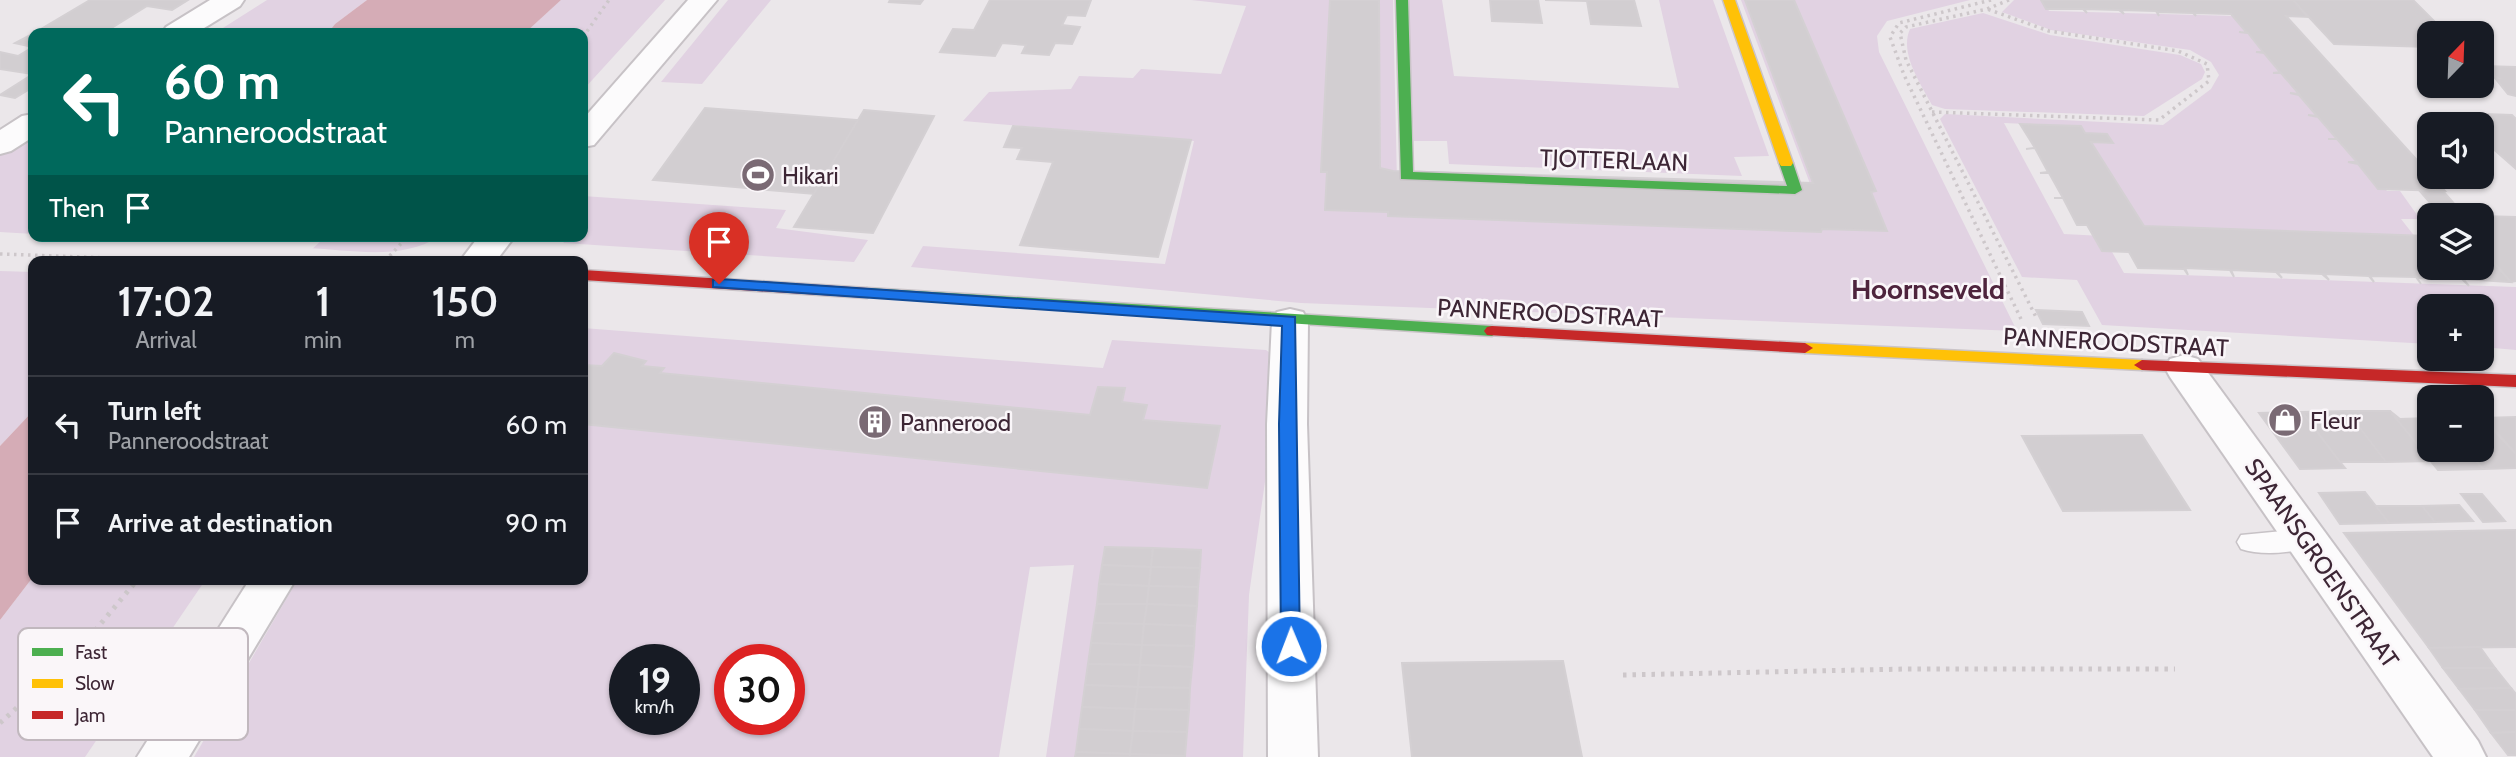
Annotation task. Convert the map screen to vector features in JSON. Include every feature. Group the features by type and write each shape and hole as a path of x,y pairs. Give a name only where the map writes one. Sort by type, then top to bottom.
{"street":[{"path":"184,28 230,0"},
{"path":"588,132 703,0"},
{"name":"TJOTTERLAAN","path":"1402,0 1406,176 1795,190 1729,0"},
{"path":"0,144 28,126"},
{"path":"481,256 493,242"},
{"name":"PANNEROODSTRAAT","path":"588,275 1290,321 2059,362 2516,381"},
{"path":"1290,321 1287,424 1293,757"},
{"name":"SPAANSGROENSTRAAT","path":"2184,368 2461,757"},
{"path":"243,628 270,585"},
{"path":"162,757 173,740"}],"lane":[{"path":"2250,542 2305,539"}],"path":[{"path":"588,30 609,0"},
{"path":"1992,0 1899,23 1891,37 1904,75 2041,361"},
{"path":"2009,0 1987,9 1906,27 1900,33 1906,60 2059,362"},
{"path":"1932,112 2159,120 2209,81 2207,64 2178,51 2049,31 1987,9"},
{"path":"390,256 402,242"},
{"path":"0,254 69,256"},
{"path":"99,628 118,608 134,585"},
{"path":"1623,675 1907,669 2175,669"},
{"path":"0,723 18,708"}],"shaded area":[{"path":"267,0 367,0 332,28 223,28"},
{"path":"367,0 561,0 530,28 332,28"},
{"path":"561,0 665,0 588,85 588,28 530,28"},
{"path":"728,0 771,0 702,84 661,82"},
{"path":"1191,0 1393,0 1397,183 1815,197 1741,0 1970,0 1887,21 1877,36 1879,52 2017,331 1301,303 911,267 923,246 1165,264 1194,141 963,121 989,92 1071,89 1079,76 1133,78 1141,69 1221,74 1246,6"},
{"path":"1408,0 1442,0 1454,76 1679,88 1659,0 1713,0 1769,156 1734,157 1742,176 1449,164 1447,141 1414,141"},
{"path":"2014,0 2042,0 2049,11 2236,16 2387,191 2400,191 2417,215 2417,219 2401,219 2416,238 2132,226 2071,126 2004,123 2064,234 2103,236 2124,273 2516,287 2516,350 2494,348 2494,294 2417,294 2417,343 2102,325 2077,280 2022,277 1940,119 1945,114 2163,125 2211,89 2219,75 2211,62 2190,50 2051,30 2002,12"},
{"path":"1983,13 2050,35 2180,55 2201,64 2205,72 2202,79 2144,116 1945,109 1932,105 1909,58 1907,38 1910,29"},
{"path":"28,137 28,234 0,232 0,155"},
{"path":"588,196 786,210 776,228 868,240 854,262 564,243 588,242"},
{"path":"314,242 429,242 409,249 376,252 308,248"},
{"path":"0,271 28,272 28,416 0,446"},
{"path":"588,328 1103,368 1112,340 1266,350 1282,361 1249,595 1243,757 1046,757 1074,565 1030,567 999,757 194,757 204,740 248,740 248,665 294,585 588,585"},
{"path":"28,416 28,584 0,620 0,446"},
{"path":"28,584 202,585 173,628 18,628 18,740 97,740 85,757 0,757 0,620"}],"pier":[{"path":"192,242 320,242 304,256 179,256"}],"building":[{"path":"90,0 188,0 172,10 147,6 112,28 43,28"},
{"path":"923,0 920,4 889,2"},
{"path":"990,0 1091,0 1085,16 1067,15 1062,25 1080,27 1072,44 1055,43 1049,55 1022,53 1026,45 1002,43 995,56 940,52 953,29 974,30"},
{"path":"1330,0 1379,0 1380,168 1393,171 1813,183 1745,0 1794,0 1876,191 1871,192 1887,231 1822,229 1821,232 1388,216 1388,212 1325,210 1327,172 1321,171"},
{"path":"1490,0 1538,0 1542,23 1492,21"},
{"path":"1545,0 1634,0 1641,26 1591,24 1587,1"},
{"path":"2041,0 2293,0 2308,17 2286,16 2417,160 2417,189 2445,191 2378,189 2358,164 2348,162 2357,162 2318,117 2308,115 2317,116 2299,95 2290,93 2299,94 2281,73 2273,73 2280,72 2264,53 2256,52 2263,52 2231,14 2194,13 2196,16 2193,13 2157,12 2159,16 2156,11 2121,10 2124,14 2119,10 2084,9 2087,13 2083,9 2046,9"},
{"path":"2293,0 2413,0 2434,21 2417,21 2417,47 2334,44"},
{"path":"28,36 28,46 15,43"},
{"path":"28,50 28,73 0,69 0,52 18,56"},
{"path":"2494,66 2516,67 2516,96 2508,94 2495,78 2498,78 2494,76"},
{"path":"28,77 28,90 15,98 0,95"},
{"path":"705,108 858,120 815,194 653,180"},
{"path":"864,110 934,116 873,233 794,227"},
{"path":"2494,114 2512,115 2516,119 2516,169 2494,150"},
{"path":"2020,124 2081,126 2085,133 2107,134 2113,143 2091,142 2144,226 2417,236 2417,278 2370,276 2374,282 2369,276 2324,274 2329,280 2322,274 2277,272 2282,278 2276,272 2231,270 2234,277 2230,270 2185,268 2188,275 2184,269 2138,268 2129,252 2102,251 2087,225 2077,225 2049,173 2040,173 2048,172"},
{"path":"1013,126 1191,140 1158,257 1020,245 1053,162 1017,159 1022,148 1004,147"},
{"path":"2419,190 2443,191 2454,203 2430,203"},
{"path":"2494,216 2516,217 2516,281 2511,282 2494,263"},
{"path":"2494,263 2511,282 2479,280 2494,280"},
{"path":"2036,310 2082,312 2089,326 2043,324"},
{"name":"Pannerood","path":"614,353 646,361 642,366 664,368 660,373 1090,415 1098,387 1125,388 1122,402 1147,405 1143,420 1220,426 1207,488 588,425 588,365 602,366"},
{"path":"2347,411 2390,411 2417,444 2417,461 2386,462"},
{"path":"2347,411 2386,462 2340,462 2302,412"},
{"path":"2390,411 2400,419 2417,418 2417,444"},
{"path":"2302,412 2345,468 2300,469 2259,413"},
{"path":"2516,417 2516,454 2494,429 2494,418"},
{"path":"2494,431 2516,454 2516,468 2483,469 2477,462 2494,462"},
{"path":"2142,435 2190,510 2063,511 2022,436"},
{"path":"2431,462 2477,462 2483,469 2438,470"},
{"path":"2365,492 2389,523 2340,524 2319,493"},
{"path":"2461,494 2482,494 2505,521 2483,522"},
{"path":"2459,505 2473,521 2435,522 2422,506"},
{"path":"2376,506 2422,506 2435,522 2389,523"},
{"path":"2516,530 2516,647 2429,648 2344,533"},
{"path":"1105,547 1153,548 1151,567 1102,565"},
{"path":"1153,548 1201,550 1200,568 1151,567"},
{"path":"1102,565 1151,567 1149,586 1099,584"},
{"path":"1151,567 1200,568 1198,587 1149,586"},
{"path":"1099,584 1149,586 1147,604 1097,604"},
{"path":"1149,586 1198,587 1197,606 1147,604"},
{"path":"1097,604 1147,604 1144,624 1094,623"},
{"path":"1147,604 1197,606 1195,626 1144,624"},
{"path":"1094,623 1144,624 1142,645 1091,643"},
{"path":"1144,624 1195,626 1194,646 1142,645"},
{"path":"1091,643 1142,645 1140,665 1088,664"},
{"path":"1142,645 1194,646 1192,667 1140,665"},
{"path":"2480,647 2495,668 2443,668 2429,648"},
{"path":"1563,661 1582,757 1412,757 1402,663"},
{"path":"1088,664 1140,665 1138,687 1085,685"},
{"path":"1140,665 1192,667 1190,688 1138,687"},
{"path":"2443,668 2495,668 2511,688 2459,689"},
{"path":"1085,685 1138,687 1135,709 1082,707"},
{"path":"1138,687 1190,688 1189,710 1135,709"},
{"path":"2511,688 2516,694 2516,710 2475,710 2459,689"},
{"path":"1082,707 1135,709 1133,731 1079,729"},
{"path":"1135,709 1189,710 1187,732 1133,731"},
{"path":"2475,710 2516,710 2516,732 2491,733"},
{"path":"1079,729 1133,731 1130,754 1076,752"},
{"path":"1133,731 1187,732 1185,756 1130,754"},
{"path":"2516,732 2516,755 2508,755 2491,733"},
{"path":"1076,752 1130,754 1130,757 1075,757"},
{"path":"1130,754 1185,756 1130,757"}],"traffic: fast":[{"path":"1402,0 1406,176 1795,190 1786,163"},
{"path":"867,293 1492,331"}],"traffic: slow":[{"path":"1729,0 1786,163"},
{"path":"1805,348 2142,365"}],"traffic: jam":[{"path":"588,275 867,293"},
{"path":"1492,331 1805,348"},
{"path":"2142,365 2516,381"}],"place":[{"name":"Hikari","path":"758,175"},
{"name":"Fleur","path":"2285,420"},
{"name":"Pannerood","path":"875,422"}],"district":[{"name":"Hoornseveld","path":"1928,289"}],"route":[{"path":"719,284 1290,321 1287,424 1291,646"}]}
